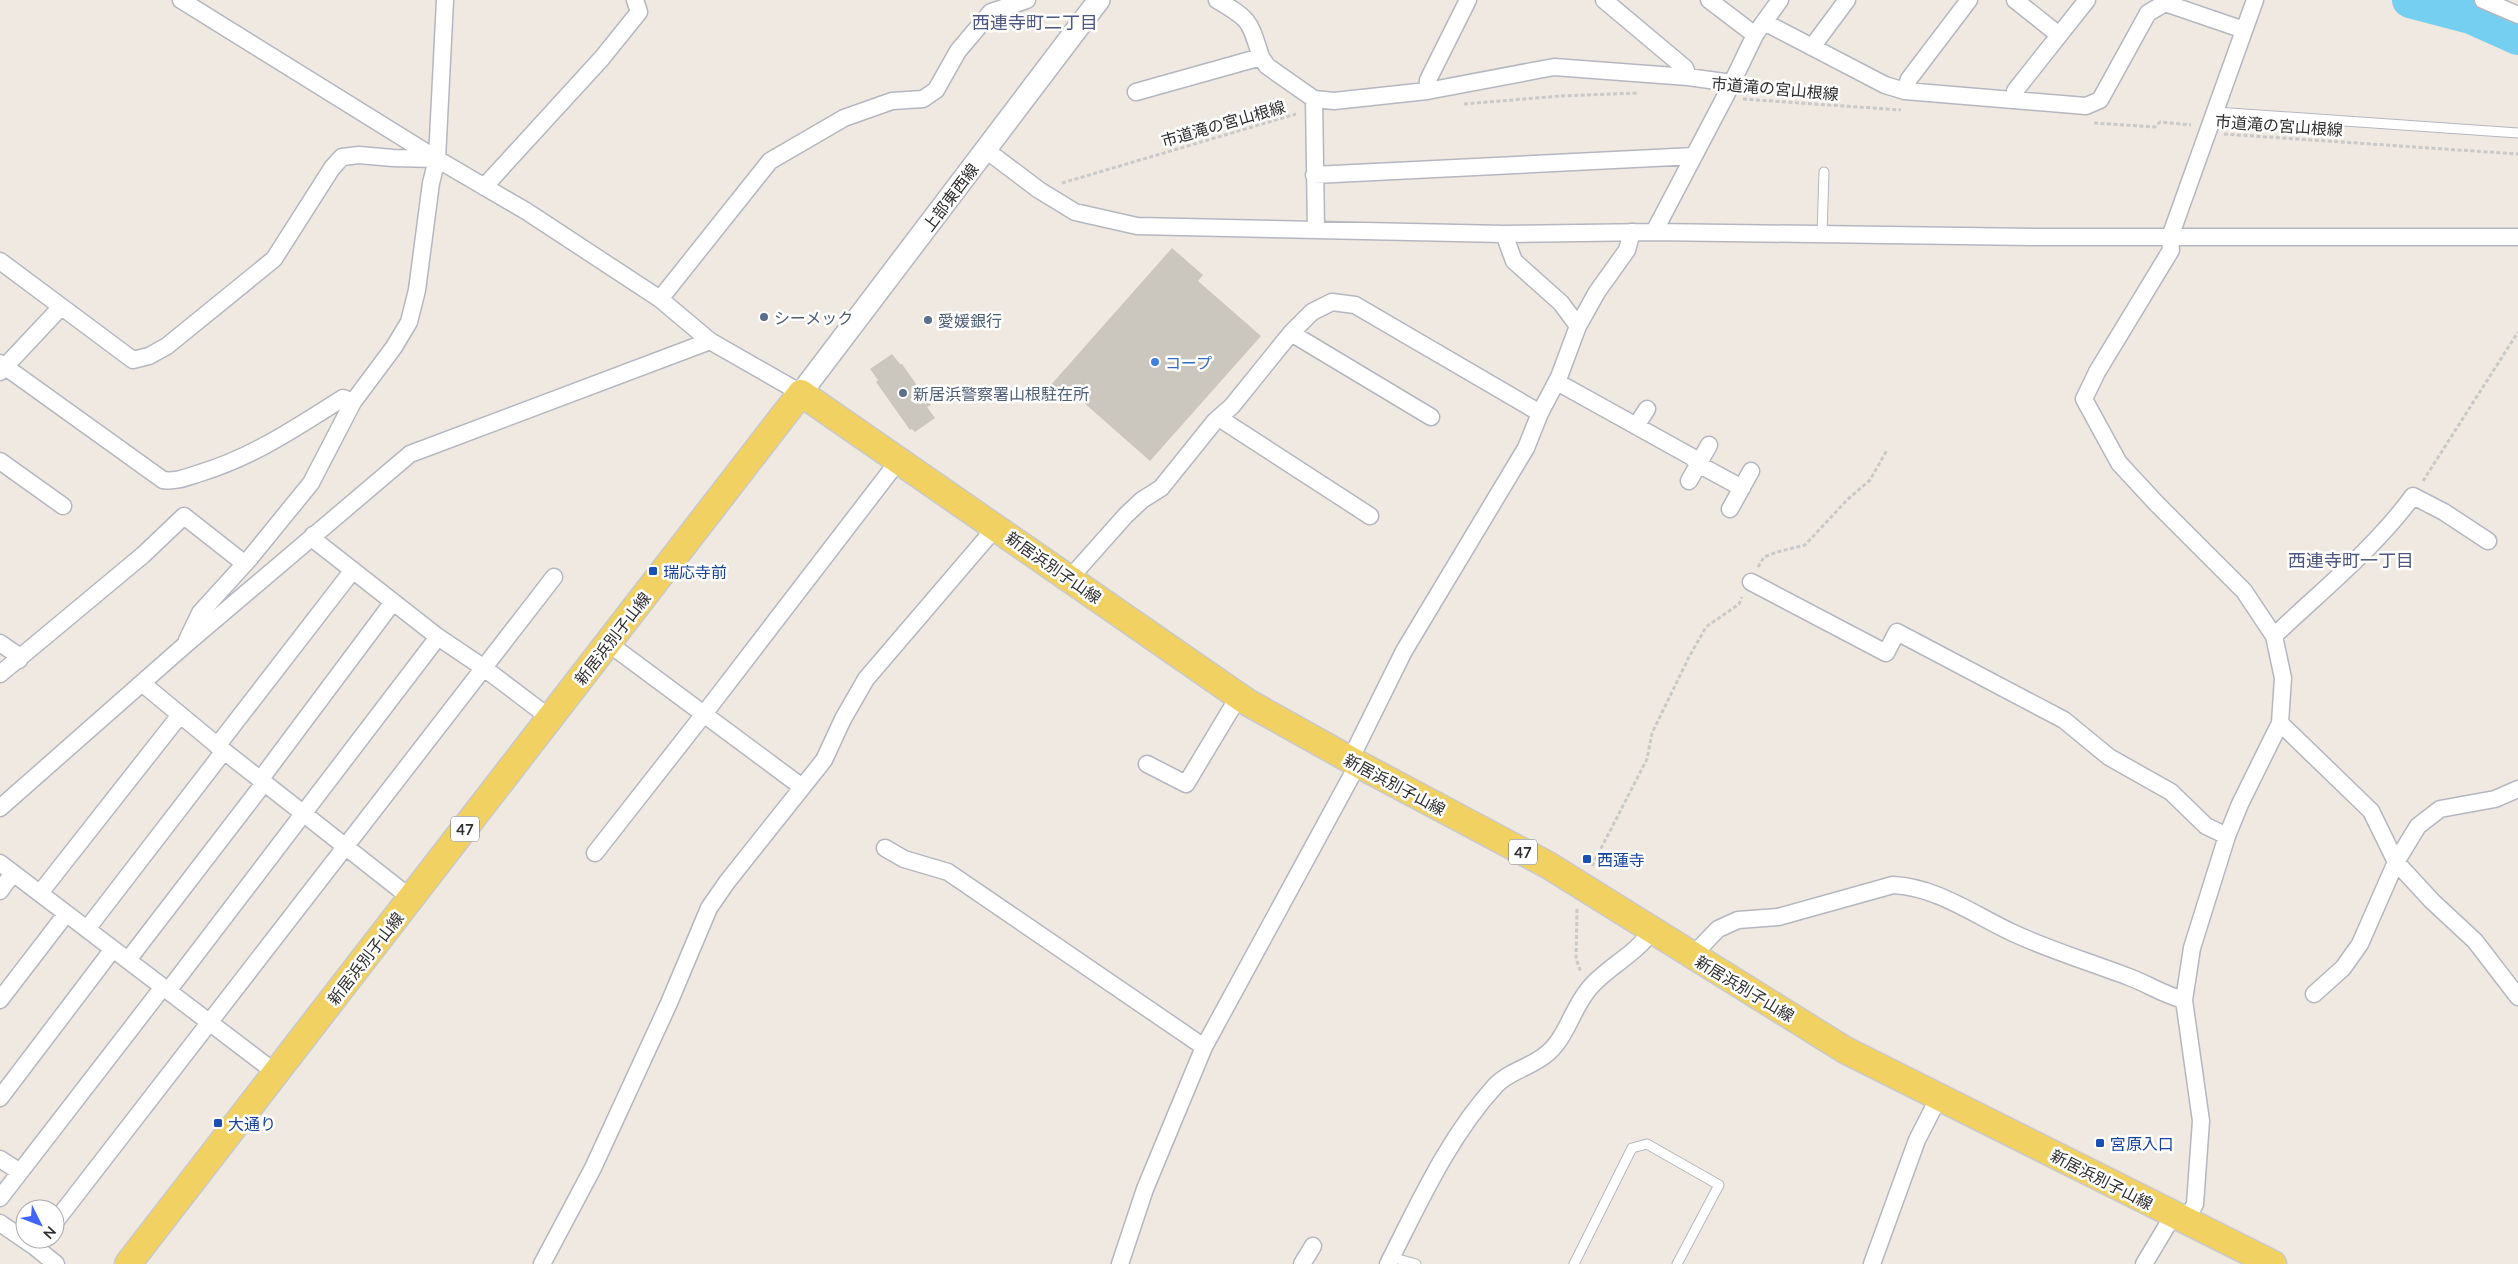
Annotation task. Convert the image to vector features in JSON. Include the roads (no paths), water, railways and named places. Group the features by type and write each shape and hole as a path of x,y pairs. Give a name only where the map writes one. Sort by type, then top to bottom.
{"main road":[{"name":"新居浜別子山線","path":"128,1264 801,394 1239,696 1354,762 1548,865 1846,1050 2273,1264"}],"street":[{"path":"181,0 436,158 526,211 660,299 710,341 801,394"},
{"path":"185,645 200,613 245,564 311,483 353,402 394,347 409,322 417,290 436,158 445,0"},
{"path":"484,186 602,58 639,12 635,0"},
{"path":"660,299 770,161 844,118 892,101 923,99 936,90 958,51 991,12 1027,0"},
{"name":"上部東西線","path":"801,394 1099,0"},
{"path":"1217,0 1240,14 1250,23 1261,57 1267,66 1314,99 1334,101 1426,90 1554,67 1688,76 1729,89"},
{"path":"1426,90 1428,80 1468,0"},
{"path":"1604,0 1685,68 1688,76"},
{"path":"1709,0 1759,29 1812,47 1885,85 1905,91 2086,106 2100,100 2148,13 2164,3 2244,30"},
{"path":"1654,232 1759,29 1780,0"},
{"path":"1812,47 1847,0"},
{"path":"1905,91 1909,79 1969,0"},
{"path":"2015,0 2059,35"},
{"path":"2014,100 2015,90 2087,0"},
{"path":"2144,1264 2180,1218 2195,1204 2201,1121 2184,1000 2192,948 2227,836 2240,804 2280,724 2283,678 2274,636 2244,591 2119,463 2084,398 2096,372 2164,266 2171,250 2170,237 2255,0"},
{"path":"2483,0 2518,15"},
{"path":"1136,92 1261,57"},
{"path":"1314,99 1316,230"},
{"path":"986,150 1039,190 1075,212 1138,226 1504,234 1654,232 2170,237 2518,237"},
{"path":"0,261 133,360 149,356 167,346 274,259 332,168 342,157 359,155 393,158 436,158"},
{"path":"1314,175 1694,156"},
{"path":"1120,1264 1145,1189 1204,1047 1354,762 1404,651 1526,448 1540,413 1557,382 1578,326 1597,292 1627,250 1632,232"},
{"path":"1504,234 1514,261 1561,303 1578,326"},
{"path":"1070,578 1126,515 1142,500 1161,488 1232,406 1291,333 1312,312 1332,302 1355,305 1540,413"},
{"path":"61,307 2,367 163,480 173,481 230,464 271,444 343,398 353,402"},
{"path":"1291,333 1431,417"},
{"path":"0,808 185,645 410,454 710,341"},
{"path":"1557,382 1692,457 1698,464 1742,488"},
{"path":"1636,426 1647,409"},
{"path":"1220,418 1370,516"},
{"path":"1690,481 1709,445"},
{"path":"595,853 899,460"},
{"path":"0,461 63,506"},
{"path":"1730,509 1751,471"},
{"path":"2274,636 2388,528 2413,496 2444,512 2488,541"},
{"path":"0,674 143,555 184,516 245,564"},
{"path":"542,1264 593,1168 669,1003 709,908 727,882 824,760 843,719 866,679 996,527"},
{"path":"313,535 318,543 393,602 550,718"},
{"path":"87,929 353,570"},
{"path":"65,1209 554,577"},
{"path":"1751,582 1886,653 1897,632 2064,720 2109,757 2171,792 2206,826 2227,836"},
{"path":"128,960 262,782 393,602"},
{"path":"0,1198 303,814 438,636"},
{"path":"0,643 16,654 19,660"},
{"path":"608,643 802,787"},
{"path":"143,684 220,749 412,898"},
{"path":"1147,764 1186,784 1239,696"},
{"path":"40,894 180,715"},
{"path":"2280,724 2371,811 2396,862 2432,901 2475,941 2518,997"},
{"path":"2314,994 2344,968 2360,944 2396,862 2418,826 2440,809 2495,798 2518,789"},
{"path":"886,848 904,858 948,872 1204,1047"},
{"path":"0,863 276,1073"},
{"path":"0,890 13,873"},
{"path":"1692,956 1718,929 1738,920 1778,917 1893,884 1913,886 1945,898 2013,933 2131,978 2167,996 2184,1000"},
{"path":"0,1000 66,914"},
{"path":"1390,1260 1420,1199 1469,1117 1497,1083 1544,1056 1560,1040 1574,1010 1589,988 1642,945 1652,931"},
{"path":"0,1098 113,949"},
{"path":"1872,1264 1917,1140 1939,1097"},
{"path":"0,1159 20,1172"},
{"path":"0,1223 15,1231"},
{"path":"1302,1264 1312,1246"},
{"path":"43,1249 56,1264"}],"lane":[{"path":"2216,112 2518,134"},
{"path":"1822,234 1824,172"},
{"path":"1574,1264 1632,1148 1647,1144 1719,1185 1677,1264"},
{"path":"1390,1260 1416,1264"}],"waterway":[{"path":"2410,0 2471,16 2518,37"}],"place":[{"name":"シーメック","path":"764,317"},
{"name":"愛媛銀行","path":"928,320"},
{"name":"コープ","path":"1155,362"},
{"name":"新居浜警察署山根駐在所","path":"903,393"},
{"name":"瑞応寺前","path":"653,571"},
{"name":"西蓮寺","path":"1587,859"},
{"name":"大通り","path":"218,1123"},
{"name":"宮原入口","path":"2100,1143"}],"district":[{"name":"西連寺町二丁目","path":"1035,22"},
{"name":"西連寺町一丁目","path":"2351,560"}]}
